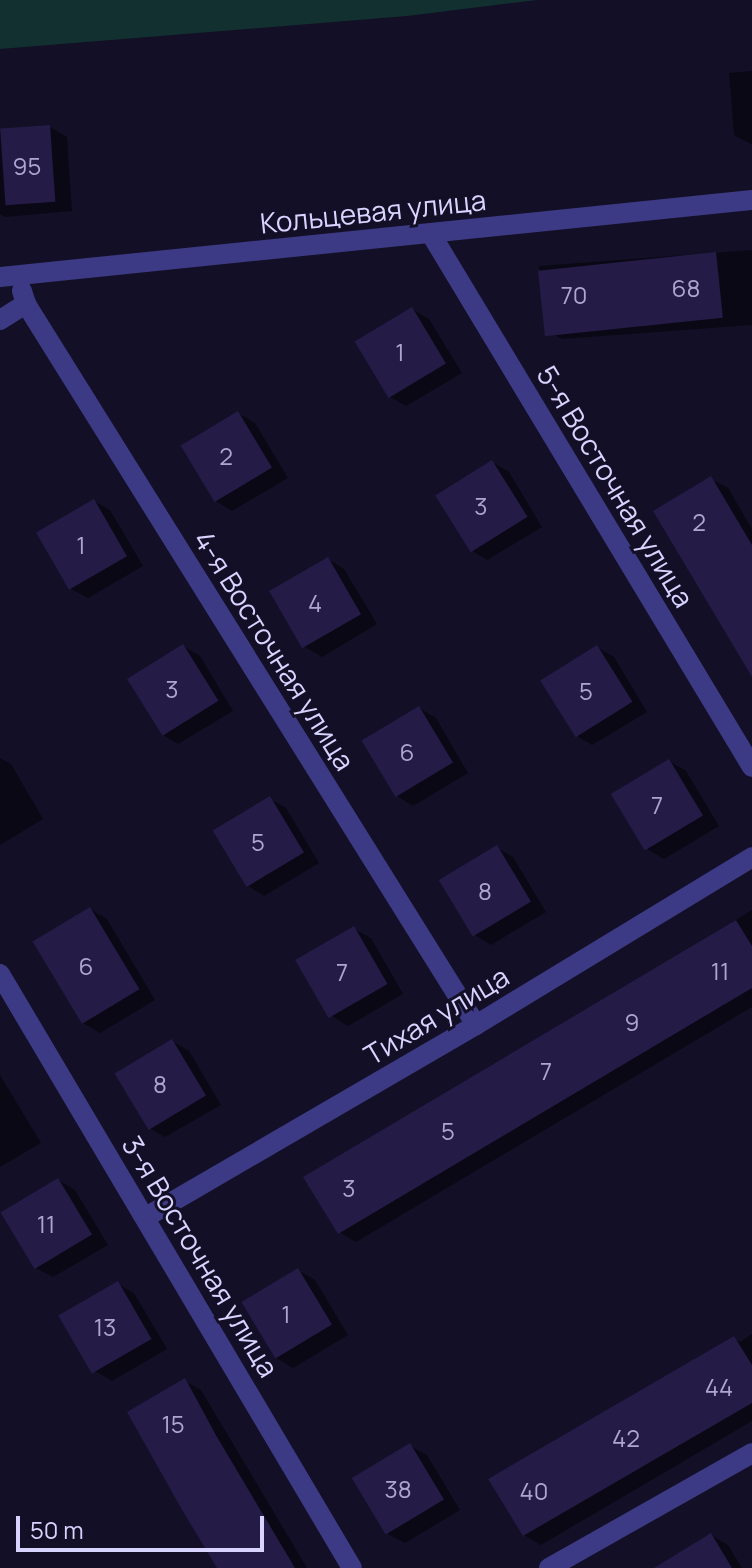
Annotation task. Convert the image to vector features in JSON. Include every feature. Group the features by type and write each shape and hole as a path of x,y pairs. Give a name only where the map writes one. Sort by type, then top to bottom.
{"lane":[{"name":"Кольцевая улица","path":"9,276 752,200"},
{"name":"5-я Восточная улица","path":"431,234 752,767"},
{"name":"4-я Восточная улица","path":"9,276 476,1025"},
{"path":"0,320 26,304"},
{"name":"Тихая улица","path":"146,1217 476,1025 752,857"},
{"name":"3-я Восточная улица","path":"0,974 352,1568"},
{"path":"549,1568 752,1453"}],"green space":[{"path":"0,0 537,0 407,16 0,49"}],"building":[{"path":"50,125 55,202 5,205 0,128"},
{"path":"716,252 723,318 545,336 538,271"},
{"path":"412,307 446,364 389,398 355,342"},
{"path":"238,411 272,468 215,502 181,446"},
{"path":"492,460 528,517 471,552 435,496"},
{"path":"711,476 752,545 752,677 653,511"},
{"path":"94,499 127,556 69,590 36,532"},
{"path":"328,557 361,614 302,648 269,591"},
{"path":"183,644 219,701 163,736 127,679"},
{"path":"597,645 633,702 576,737 540,681"},
{"path":"419,706 453,763 396,797 362,741"},
{"path":"669,759 703,816 645,851 611,794"},
{"path":"270,796 304,853 247,887 213,831"},
{"path":"497,845 531,902 473,937 439,880"},
{"path":"90,907 139,989 82,1024 33,942"},
{"path":"736,920 752,946 752,988 338,1234 303,1177"},
{"path":"354,926 388,984 329,1018 295,960"},
{"path":"172,1039 206,1096 149,1130 115,1074"},
{"path":"58,1178 92,1235 35,1269 1,1213"},
{"path":"298,1268 332,1325 275,1359 241,1302"},
{"path":"118,1281 152,1339 92,1374 58,1316"},
{"path":"734,1336 752,1365 752,1403 523,1536 488,1479"},
{"path":"185,1378 295,1568 217,1568 181,1508 127,1412"},
{"path":"410,1443 444,1500 386,1535 352,1478"},
{"path":"711,1533 732,1568 654,1568"}]}
